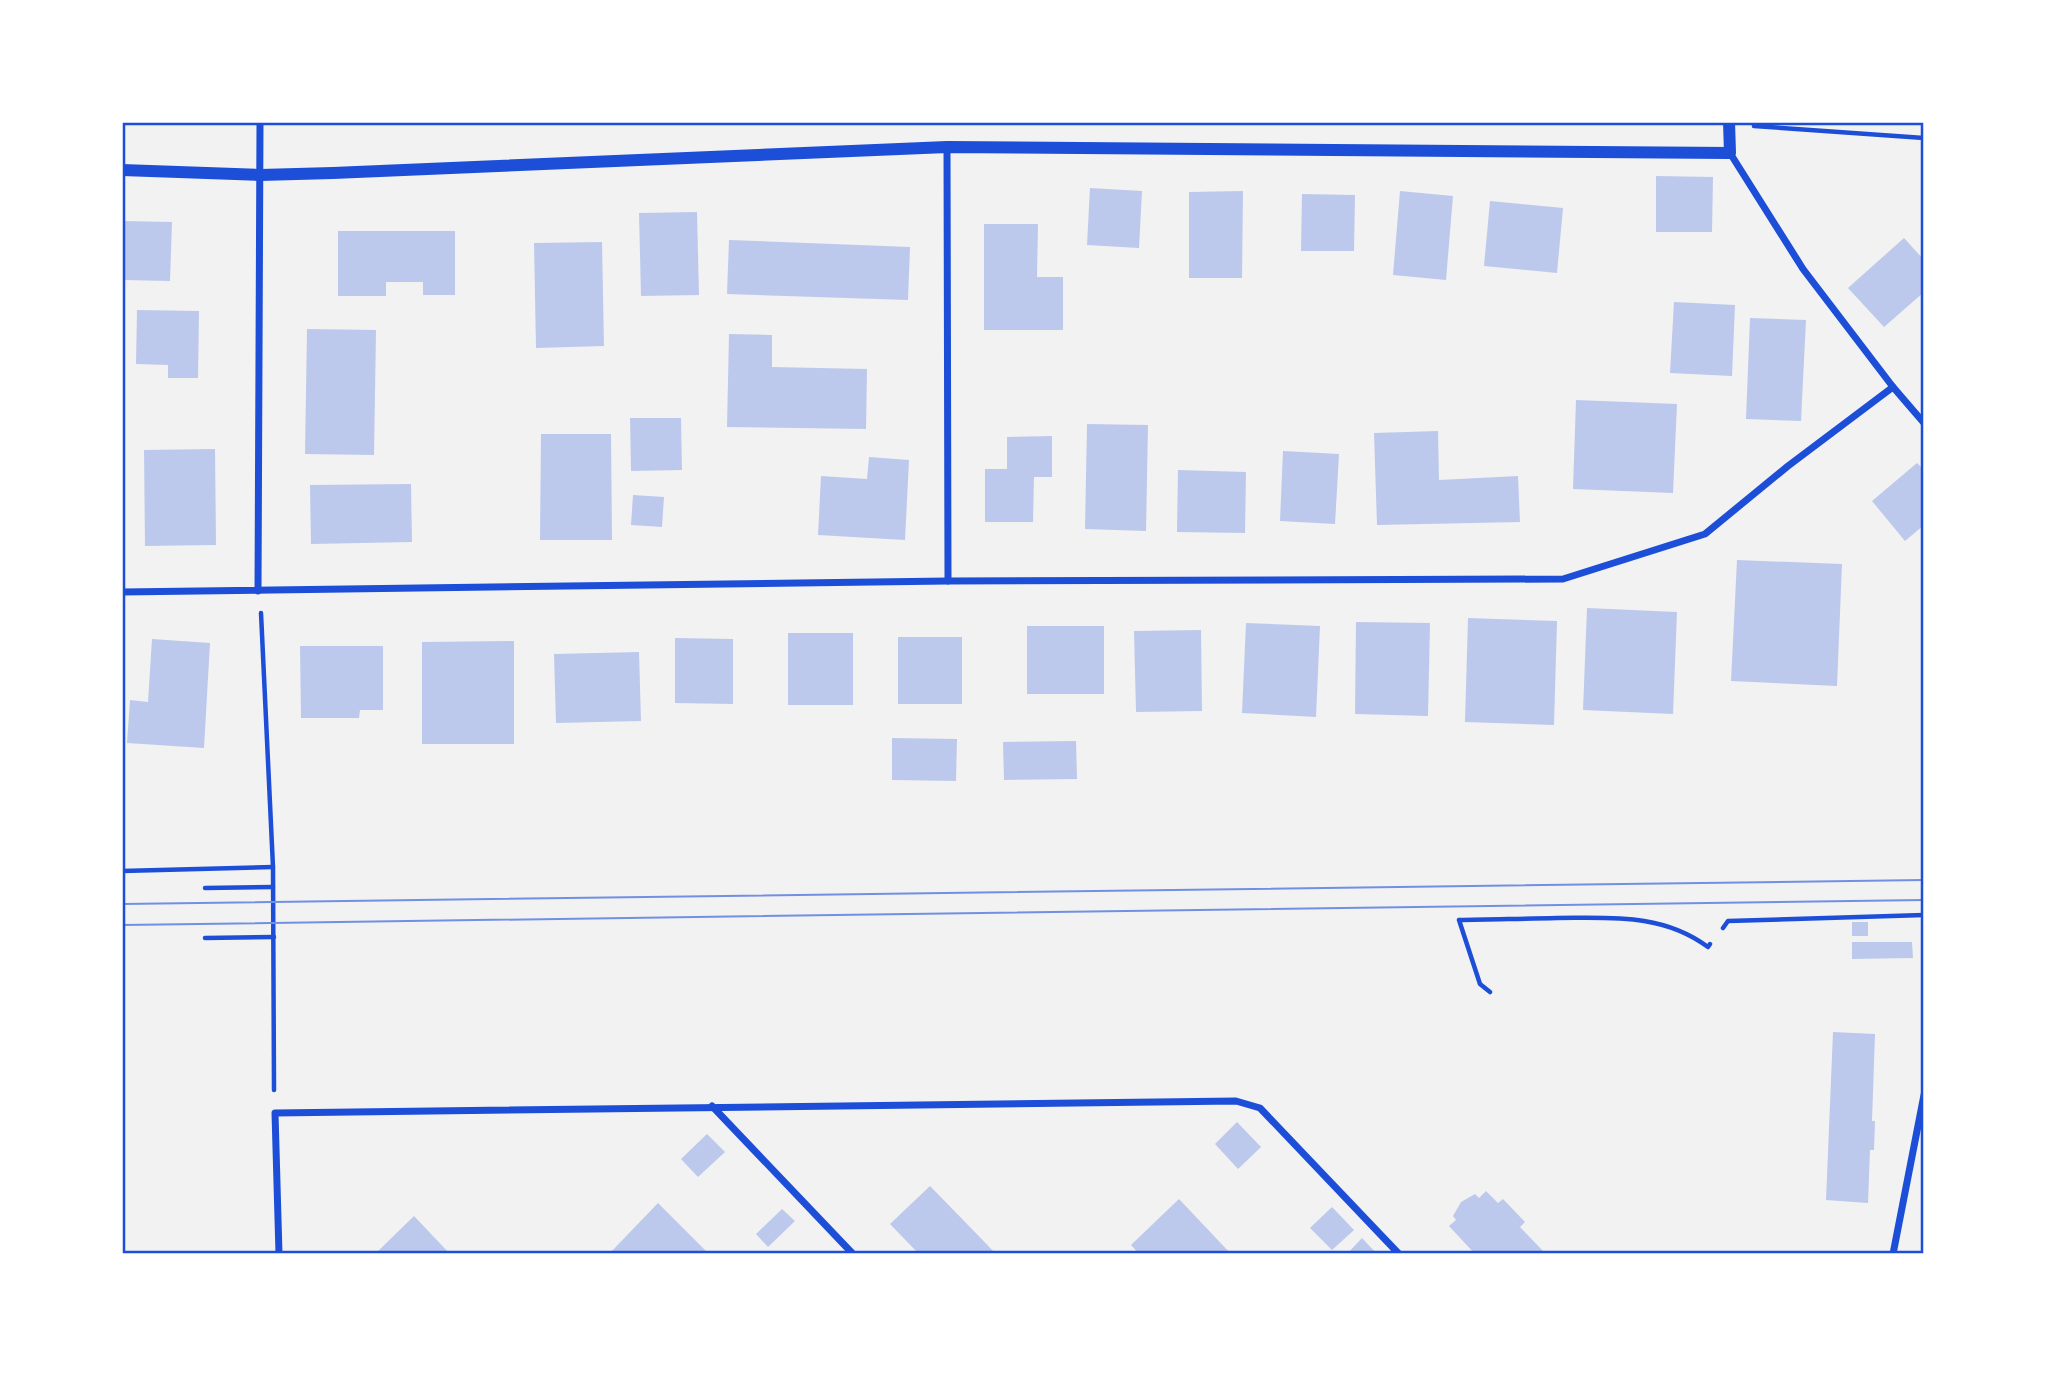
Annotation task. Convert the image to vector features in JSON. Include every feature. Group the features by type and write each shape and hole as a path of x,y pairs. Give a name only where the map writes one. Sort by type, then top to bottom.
{"street":[{"path":"258,591 260,122"},
{"path":"1729,123 1730,153 1803,269 1923,423"},
{"path":"947,148 948,581"},
{"path":"122,170 260,175 347,173 947,148 1730,153"},
{"path":"122,593 948,581 1563,579 1706,534 1788,466 1893,387"},
{"path":"1894,1254 1923,1095"},
{"path":"279,1254 275,1113 1236,1101 1259,1108 1399,1254"},
{"path":"712,1106 853,1254"}],"path":[{"path":"1729,123 1923,138"},
{"path":"258,591 263,624 273,867 275,1113"},
{"path":"122,871 273,867"},
{"path":"205,888 273,887"},
{"path":"1723,928 1728,920 1923,915"},
{"path":"1490,992 1480,984 1459,920 1628,917 1672,928 1693,936 1708,947 1710,944"},
{"path":"205,938 274,937"}],"building":[{"path":"1656,176 1713,177 1712,232 1656,232"},
{"path":"1090,188 1142,191 1139,248 1087,245"},
{"path":"1243,191 1242,278 1189,278 1189,192"},
{"path":"1400,191 1453,196 1446,280 1393,275"},
{"path":"1302,194 1355,195 1354,251 1301,251"},
{"path":"1490,201 1563,208 1557,273 1484,266"},
{"path":"697,212 699,295 641,296 639,213"},
{"path":"122,221 172,222 170,281 122,280"},
{"path":"984,224 1038,224 1037,277 1063,277 1063,330 984,330"},
{"path":"338,231 455,231 455,295 423,295 423,282 386,282 386,296 338,296"},
{"path":"1904,238 1924,260 1924,292 1884,327 1848,288"},
{"path":"729,240 910,247 908,300 727,294"},
{"path":"602,242 604,346 536,348 534,243"},
{"path":"1674,302 1735,305 1732,376 1670,373"},
{"path":"137,310 199,311 198,378 168,378 168,365 136,364"},
{"path":"1750,318 1806,320 1801,421 1746,419"},
{"path":"307,329 376,330 374,455 305,454"},
{"path":"729,334 772,335 772,367 867,369 866,429 727,427"},
{"path":"1576,400 1677,404 1673,493 1573,489"},
{"path":"630,418 681,418 682,470 631,471"},
{"path":"1087,424 1148,425 1146,531 1085,529"},
{"path":"1438,431 1439,480 1518,476 1520,522 1377,525 1374,433"},
{"path":"541,434 611,434 612,540 540,540"},
{"path":"1052,436 1052,477 1034,477 1033,522 985,522 985,469 1007,469 1007,437"},
{"path":"215,449 216,545 145,546 144,450"},
{"path":"1283,451 1339,454 1335,524 1280,521"},
{"path":"869,457 909,460 905,540 818,535 821,476 867,479"},
{"path":"1917,463 1924,470 1924,525 1905,541 1872,501"},
{"path":"1178,470 1246,472 1245,533 1177,532"},
{"path":"411,484 412,542 311,544 310,485"},
{"path":"633,495 664,497 662,527 631,525"},
{"path":"1737,560 1842,564 1837,686 1731,681"},
{"path":"1587,608 1677,612 1673,714 1583,710"},
{"path":"1468,618 1557,621 1554,725 1465,722"},
{"path":"1356,622 1430,623 1428,716 1355,714"},
{"path":"1246,623 1320,626 1316,717 1242,713"},
{"path":"1027,626 1104,626 1104,694 1027,694"},
{"path":"1201,630 1202,711 1136,712 1134,631"},
{"path":"788,633 853,633 853,705 788,705"},
{"path":"898,637 962,637 962,704 898,704"},
{"path":"675,638 733,639 733,704 675,703"},
{"path":"152,639 210,643 204,748 127,743 130,700 148,702"},
{"path":"514,641 514,744 422,744 422,642"},
{"path":"300,646 383,646 383,710 360,710 359,718 301,718"},
{"path":"639,652 641,721 556,723 554,654"},
{"path":"892,738 957,739 956,781 892,780"},
{"path":"1076,741 1077,779 1004,780 1003,742"},
{"path":"1852,922 1868,922 1868,936 1852,936"},
{"path":"1852,942 1912,942 1913,958 1852,959"},
{"path":"1833,1032 1875,1034 1872,1121 1875,1121 1874,1150 1870,1150 1868,1203 1826,1200"},
{"path":"1237,1122 1261,1147 1238,1169 1215,1144"},
{"path":"707,1134 725,1152 698,1177 681,1159"},
{"path":"930,1186 996,1254 919,1254 890,1224"},
{"path":"1486,1191 1498,1203 1503,1199 1525,1222 1520,1227 1546,1254 1475,1254 1449,1226 1456,1220 1453,1216 1461,1202 1475,1194 1479,1198"},
{"path":"1179,1199 1231,1254 1139,1254 1131,1245"},
{"path":"658,1203 709,1254 609,1254"},
{"path":"1332,1207 1354,1230 1332,1250 1310,1228"},
{"path":"782,1209 795,1221 768,1247 756,1234"},
{"path":"414,1216 450,1254 375,1254"},
{"path":"1362,1238 1377,1254 1347,1254"}],"tram line":[{"path":"122,904 1924,880"},
{"path":"122,925 1924,900"}]}
